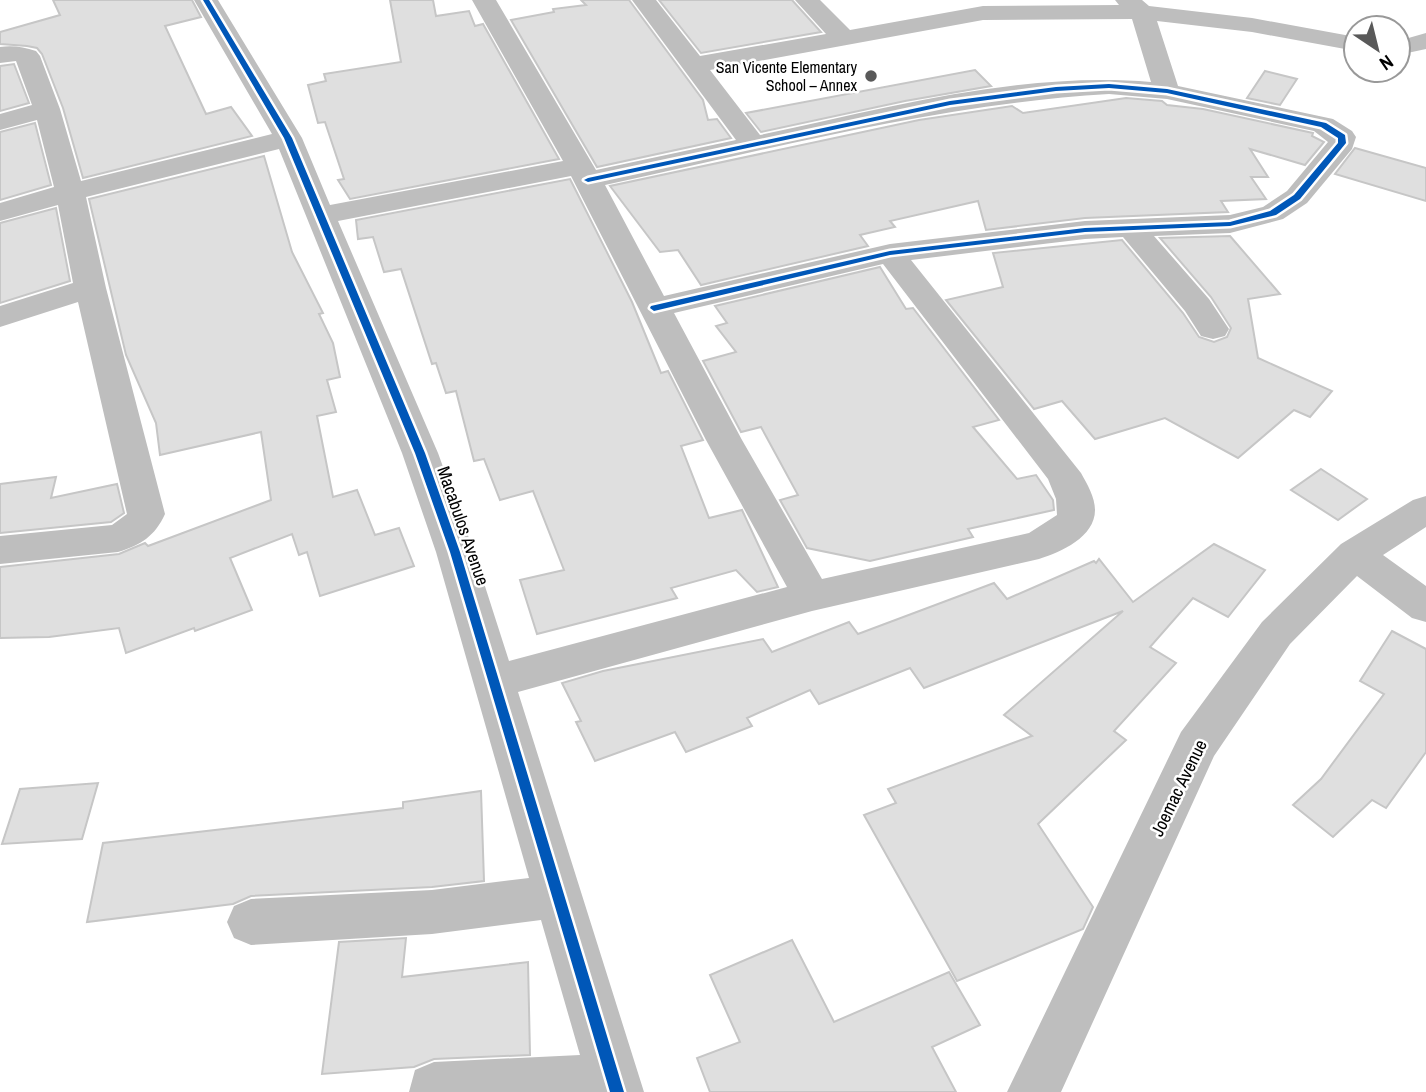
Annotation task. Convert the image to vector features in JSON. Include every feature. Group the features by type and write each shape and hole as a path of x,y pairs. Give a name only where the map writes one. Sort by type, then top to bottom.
{"street":[{"name":"Macabulos Avenue","path":"206,0 288,138 420,453 455,552 615,1086"},
{"path":"484,0 583,173 724,440 812,596"},
{"path":"644,0 752,144"},
{"path":"807,0 843,37"},
{"path":"1252,25 1268,0"},
{"path":"693,65 843,37 976,6 1134,6 1342,41"},
{"path":"1134,6 1167,91"},
{"path":"0,55 13,53 27,56 47,109 70,192 90,288 146,514 143,523 134,531 118,538 0,550"},
{"path":"322,215 752,144 1004,94 1109,86 1167,91 1323,125 1342,137 1342,143 1297,197 1273,213 1230,224 1085,230 890,253 654,308"},
{"path":"0,122 47,109"},
{"path":"0,212 288,138"},
{"path":"1133,230 1198,306 1213,329"},
{"path":"495,682 812,596 1039,545 1065,533 1076,515 1077,497 1063,473 890,253"},
{"path":"0,317 90,288"},
{"name":"Joemac Avenue","path":"1034,1092 1197,745 1276,633 1355,554 1426,509"},
{"path":"1355,554 1426,607"},
{"path":"251,922 432,912 558,896"},
{"path":"434,1089 615,1086"}],"building":[{"path":"53,0 192,0 201,17 165,26 206,114 231,107 252,136 83,178 63,108 42,54 37,48 0,44 0,32 60,15"},
{"path":"390,0 433,0 436,16 469,11 475,26 483,24 559,159 350,199 338,180 344,179 325,122 318,123 308,85 326,81 324,74 401,62"},
{"path":"581,0 629,0 703,100 708,120 717,119 731,138 597,167 511,20 554,12 553,9 586,5"},
{"path":"659,0 792,0 821,32 701,53"},
{"path":"14,64 29,103 0,111 0,66"},
{"path":"975,70 991,86 905,101 761,132 746,113"},
{"path":"1265,71 1297,79 1280,105 1247,98"},
{"path":"1126,98 1162,101 1167,105 1203,109 1313,133 1312,136 1324,142 1305,165 1250,149 1268,177 1251,177 1266,199 1221,201 1228,212 1085,218 986,230 978,201 890,221 895,227 860,235 868,246 701,285 678,250 660,252 610,186 919,120 1012,106 1023,113"},
{"path":"35,123 51,185 0,200 0,132"},
{"path":"1355,148 1426,168 1426,201 1335,174"},
{"path":"264,156 292,252 323,313 319,314 333,343 340,377 327,380 336,412 317,416 333,497 357,490 375,535 399,528 414,566 320,596 307,552 299,555 292,534 230,558 252,610 195,631 194,628 126,653 119,628 49,637 0,638 0,567 119,554 145,543 148,546 271,500 261,432 160,455 156,423 126,355 89,199"},
{"path":"570,179 632,302 661,373 668,371 703,440 681,446 709,518 742,510 778,587 757,592 736,570 671,588 677,598 537,634 520,580 564,570 533,491 500,500 484,459 474,461 456,391 446,393 436,363 432,364 401,269 384,272 373,237 358,239 356,220"},
{"path":"56,208 70,281 0,303 0,223"},
{"path":"1230,236 1280,294 1248,299 1258,358 1332,391 1310,417 1294,410 1238,458 1165,418 1095,439 1062,401 1034,409 946,300 1003,287 993,253 1122,240 1183,313 1199,337 1214,342 1227,337 1231,328 1211,297 1160,238"},
{"path":"880,267 906,309 913,308 999,420 973,427 1017,479 1036,475 1053,500 1054,510 968,529 973,537 870,561 807,548 780,500 798,495 761,427 741,432 703,361 736,352 716,326 727,323 715,306"},
{"path":"1321,469 1367,499 1338,520 1291,490"},
{"path":"56,477 51,498 117,484 124,513 111,522 0,533 0,484"},
{"path":"1214,544 1265,570 1228,617 1193,598 1150,647 1176,663 1114,731 1126,740 1038,824 1093,907 1083,929 957,981 864,815 896,803 888,789 1032,736 1004,715 1123,611 924,688 910,668 819,704 810,690 747,718 752,726 686,752 675,732 595,761 576,722 581,721 562,683 603,671 763,639 772,652 849,622 858,634 994,583 1007,599 1094,561 1096,563 1099,559 1133,602"},
{"path":"1392,631 1426,649 1426,752 1386,808 1372,800 1333,837 1293,805 1321,779 1384,694 1360,681"},
{"path":"98,783 82,839 2,844 20,789"},
{"path":"481,791 484,881 432,887 251,896 233,904 87,922 103,843 403,808 403,802"},
{"path":"406,938 402,977 528,962 530,1055 434,1059 414,1067 322,1074 339,942"},
{"path":"792,940 834,1022 949,972 980,1025 932,1047 956,1092 710,1092 697,1058 740,1042 710,975"}],"cycle path":[{"path":"206,0 288,138 420,453 455,552 617,1092"},
{"path":"588,180 950,103 1056,89 1109,86 1167,91 1323,125 1342,137 1342,143 1297,197 1273,213 1230,224 1085,230 890,253 654,308"}],"place":[{"name":"San Vicente Elementary School – Annex","path":"871,76"}]}
